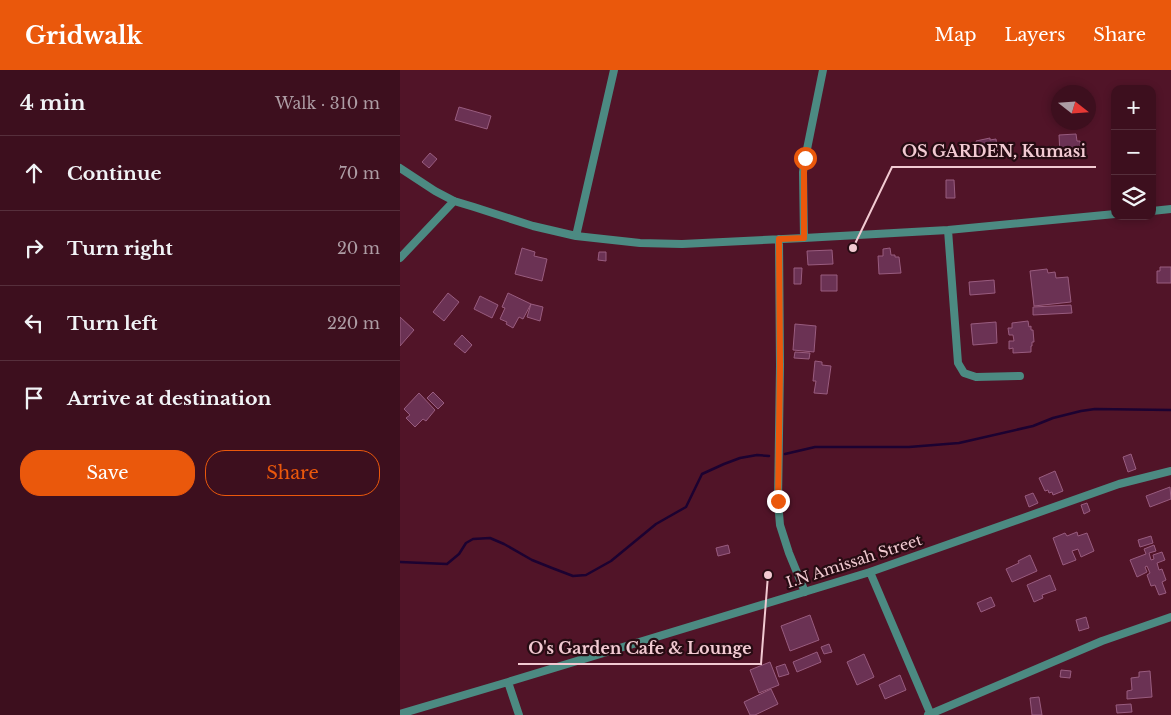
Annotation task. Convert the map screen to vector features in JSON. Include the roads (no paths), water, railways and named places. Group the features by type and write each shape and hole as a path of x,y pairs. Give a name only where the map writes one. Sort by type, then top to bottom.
{"street":[{"path":"576,236 614,70"},
{"path":"804,238 805,158 823,70"},
{"path":"400,168 454,201 533,226 576,236 640,243 682,244 948,230 1111,214"},
{"path":"400,258 454,201"},
{"path":"1156,210 1171,209"},
{"path":"948,230 958,363 964,372 976,377 1020,376"},
{"path":"779,239 778,501 780,525 788,553 805,592"},
{"name":"I.N Amissah Street","path":"400,714 870,572 1119,484 1171,471"},
{"path":"870,572 930,715 1102,641 1171,617"},
{"path":"508,682 519,715"}],"waterway":[{"path":"785,454 815,447 909,447 959,443 1095,409 1171,410"},
{"path":"400,562 447,564 459,554 466,543 473,539 490,538 532,560 552,568 573,576 586,575 611,561 656,524 686,507 702,474 740,458 757,455 769,456"}],"place":[{"name":"OS GARDEN, Kumasi","path":"853,248"},
{"name":"O's Garden Cafe & Lounge","path":"768,575"}]}
